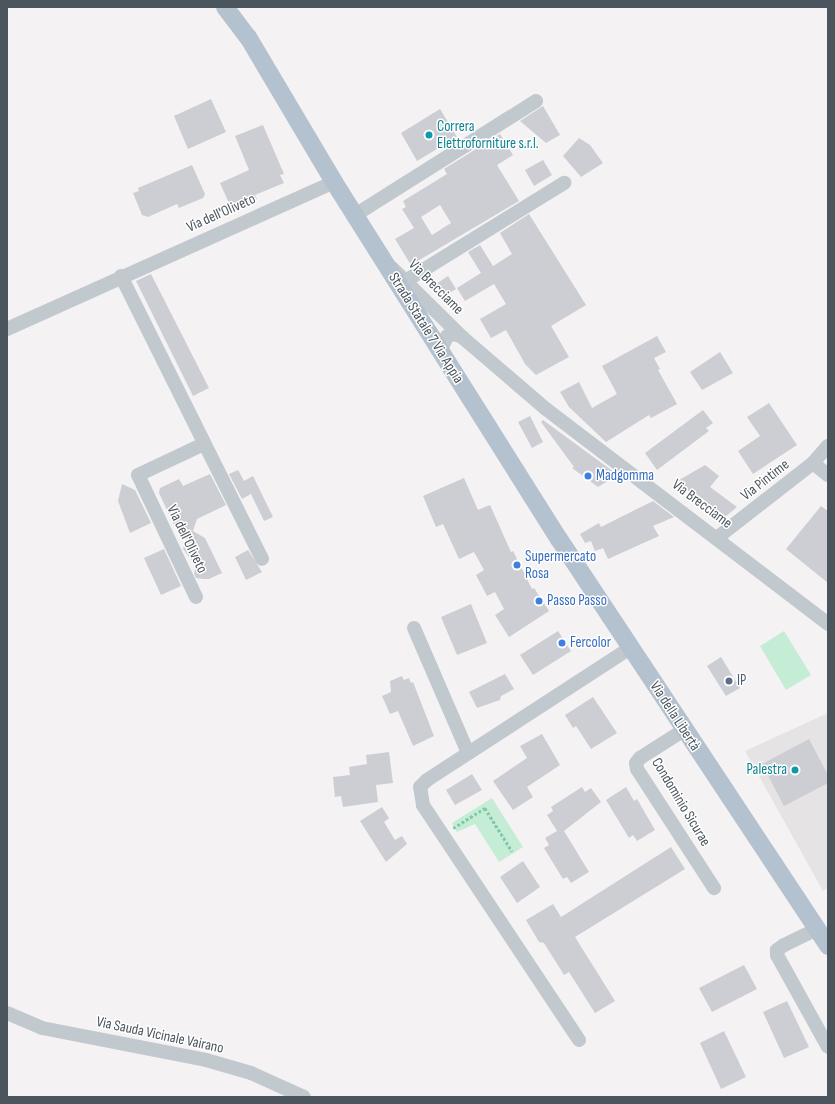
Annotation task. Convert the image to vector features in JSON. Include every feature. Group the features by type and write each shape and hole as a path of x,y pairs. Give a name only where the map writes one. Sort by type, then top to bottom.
{"main road":[{"name":"Strada Statale 7 Via Appia","path":"225,7 248,37 334,182 385,261 440,352 630,648"},
{"name":"Via della Libertà","path":"630,648 828,946"}],"street":[{"path":"355,215 536,102"},
{"name":"Via dell'Oliveto","path":"7,330 121,276 334,182"},
{"path":"407,280 564,183"},
{"name":"Via Brecciame","path":"385,261 407,280 462,337 546,409 718,537 828,624"},
{"path":"121,276 262,559"},
{"name":"Via Brecciame","path":"440,352 448,336 455,334 462,337"},
{"name":"Via dell'Oliveto","path":"196,597 138,475 204,444"},
{"name":"Via Pintime","path":"718,537 813,463 828,446"},
{"name":"Via Pintime","path":"813,463 828,475"},
{"path":"414,628 468,753"},
{"path":"579,1040 423,805 420,787 468,753 630,648"},
{"name":"Condominio Sicurae","path":"684,730 640,758 636,763 637,769 714,888"},
{"path":"817,929 784,945 777,950 777,955 828,1047"},
{"name":"Via Sauda Vicinale Vairano","path":"7,1013 42,1028 206,1060 251,1073 304,1097"}],"path":[{"path":"442,835 485,808 512,850"}],"shaded area":[{"path":"828,713 828,888 823,891 745,751"}],"green space":[{"path":"784,631 811,675 786,690 760,646"},
{"path":"492,798 523,847 499,862 475,824 457,832 452,823"}],"building":[{"path":"211,99 226,132 188,149 174,116"},
{"path":"543,106 560,135 546,143 520,121"},
{"name":"Correra Elettroforniture s.r.l.","path":"440,109 457,137 417,161 401,133"},
{"path":"263,125 284,174 280,175 284,183 255,195 257,199 232,210 220,183 249,170 235,136"},
{"path":"500,134 513,155 497,165 519,201 411,265 395,239 414,228 402,209 406,207 403,201 447,174 444,169","holes":["440,205 451,223 432,235 421,217"]},
{"path":"579,138 590,145 603,163 581,177 563,156"},
{"path":"543,160 552,175 534,186 525,170"},
{"path":"192,165 205,194 203,198 179,208 177,204 148,217 142,215 133,193 139,191 138,188"},
{"path":"529,214 586,305 551,326 569,357 536,375 525,364 506,330 491,338 480,319 506,304 494,284 465,301 457,288 481,273 468,252 480,245 493,266 512,254 500,233"},
{"path":"151,274 209,388 193,396 136,281"},
{"path":"448,276 456,289 444,296 436,284"},
{"path":"657,336 666,352 654,358 660,369 658,370 677,404 651,418 649,415 606,442 569,407 560,392 579,382 592,408 617,394 602,366"},
{"path":"720,352 733,373 702,390 690,372"},
{"path":"769,403 797,445 753,474 738,451 760,436 747,417"},
{"path":"703,410 713,423 706,428 709,431 657,470 645,453"},
{"path":"530,416 543,442 532,448 518,422"},
{"path":"543,420 618,475 598,487 572,468 574,467 541,422"},
{"path":"705,465 719,476 710,487 737,507 725,517 702,498 700,499 684,488 681,490 674,483"},
{"path":"238,470 244,481 253,476 273,517 264,521 251,494 242,499 229,474"},
{"path":"210,474 226,505 197,519 193,531 205,538 222,573 209,579 203,579 196,578 194,574 196,566 183,549 189,530 174,525 159,493 160,488 179,479 183,486"},
{"path":"464,478 478,510 490,505 511,552 513,551 532,589 534,588 549,611 509,637 495,615 504,609 495,592 487,596 476,575 484,570 474,552 459,559 443,524 436,527 423,496"},
{"path":"122,484 135,490 151,523 130,533 118,501"},
{"path":"653,501 674,517 653,526 659,536 608,559 603,548 595,551 591,541 585,543 580,534 599,523 601,527"},
{"path":"821,506 828,511 828,583 786,549"},
{"path":"164,549 181,586 161,595 144,558"},
{"path":"248,550 262,572 246,580 235,557"},
{"path":"471,604 487,643 457,655 441,617"},
{"path":"558,631 571,651 533,675 520,655"},
{"path":"721,657 740,688 726,696 707,666"},
{"path":"505,674 514,689 501,696 500,700 477,708 469,692"},
{"path":"402,676 404,680 409,678 411,683 413,682 434,736 413,746 398,711 390,714 382,696 391,692 390,681"},
{"path":"593,697 617,733 591,749 576,726 573,728 565,715"},
{"path":"542,734 560,765 527,787 533,797 513,810 493,781 527,758 520,746"},
{"name":"Palestra","path":"809,739 828,775 828,783 784,806 762,764"},
{"path":"389,752 393,783 376,785 378,802 343,807 341,796 335,797 333,777 350,775 349,767 367,764 366,755"},
{"path":"472,774 482,790 455,805 446,790"},
{"path":"582,787 585,792 591,788 601,802 564,831 589,872 571,883 567,877 563,879 544,848 549,845 545,838 557,831 547,815 553,811 551,807"},
{"path":"626,787 634,801 637,799 655,830 637,841 633,835 629,838 606,800"},
{"path":"382,807 389,818 384,822 395,840 402,836 407,844 386,862 360,821"},
{"path":"671,847 685,869 575,937 615,1001 595,1013 569,972 564,975 544,943 539,942 526,920 553,904 561,917"},
{"path":"523,861 540,887 517,903 500,877"},
{"path":"744,965 757,989 712,1012 699,988"},
{"path":"787,1001 809,1047 784,1058 763,1012"},
{"path":"724,1031 746,1077 721,1089 700,1043"}],"place":[{"name":"Correra Elettroforniture s.r.l.","path":"429,135"},
{"name":"Madgomma","path":"588,476"},
{"name":"Supermercato Rosa","path":"517,565"},
{"name":"Passo Passo","path":"539,601"},
{"name":"Fercolor","path":"562,643"},
{"name":"IP","path":"729,681"},
{"name":"Palestra","path":"795,770"}]}
